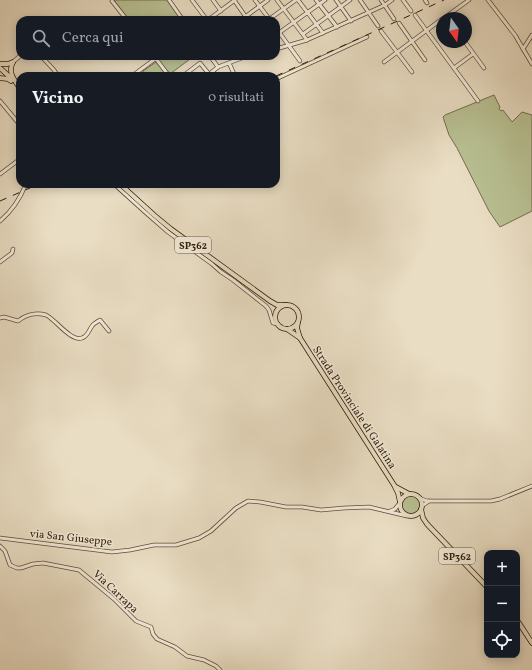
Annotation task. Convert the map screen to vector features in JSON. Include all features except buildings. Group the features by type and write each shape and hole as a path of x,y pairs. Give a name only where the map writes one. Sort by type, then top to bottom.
{"main road":[{"path":"0,64 8,64 13,62"},
{"path":"13,62 11,73 16,81"},
{"path":"0,68 16,83"},
{"path":"0,78 8,79 16,84"},
{"name":"SP362","path":"124,188 170,230 270,301 277,305 286,305"},
{"path":"270,301 275,310 275,319 278,324"},
{"path":"276,315 279,308 286,305"},
{"name":"Strada Provinciale di Galatina","path":"286,305 297,311 297,328 300,338 394,485 398,493 400,510 407,516"},
{"path":"286,329 292,328 298,322"},
{"name":"Strada Provinciale di Galatina","path":"278,324 300,338"},
{"name":"Strada Provinciale di Galatina","path":"394,485 403,492 416,495 419,498"},
{"path":"399,503 403,497 409,494"},
{"name":"SP362","path":"419,498 422,508 422,516 427,524 486,586"},
{"path":"413,516 418,514 422,508"},
{"name":"SP362","path":"407,516 413,516 427,524"},
{"path":"518,622 532,643"}],"street":[{"path":"169,0 180,16"},
{"path":"192,0 204,16"},
{"path":"213,0 221,11"},
{"path":"214,16 234,0 245,16 268,0"},
{"path":"255,0 266,16"},
{"path":"277,0 307,40"},
{"path":"274,16 297,0 323,33"},
{"path":"316,0 337,27"},
{"path":"300,61 280,33 325,0"},
{"path":"336,0 351,21"},
{"path":"303,34 350,0"},
{"path":"360,0 378,26"},
{"path":"381,0 394,19"},
{"path":"280,48 307,40 385,5 392,0"},
{"path":"403,0 411,11"},
{"path":"453,12 469,0"},
{"path":"488,0 515,35 532,64"},
{"path":"112,1 124,16"},
{"path":"415,15 478,102"},
{"path":"398,23 425,60"},
{"path":"384,62 436,24"},
{"path":"381,31 412,72"},
{"path":"523,49 532,35"},
{"path":"280,77 367,37"},
{"path":"469,48 484,68"},
{"path":"454,68 473,54"},
{"path":"45,60 55,72"},
{"path":"138,72 152,60"},
{"path":"158,60 166,72"},
{"path":"213,60 218,67"},
{"path":"212,72 218,67 236,60"},
{"path":"188,72 200,63 206,72"},
{"path":"229,63 233,72"},
{"path":"0,101 16,120"},
{"path":"0,174 16,162"},
{"path":"0,221 15,205 24,188"},
{"path":"118,188 145,212 170,230 220,272 233,280 266,306 269,310 273,324 278,324"},
{"path":"0,262 12,253 13,249"},
{"path":"0,318 4,317 18,320 34,313 46,314 68,334 79,338 84,337 91,327 100,320 109,330"},
{"path":"419,498 427,501 491,501 500,499 532,486"},
{"path":"422,508 425,503 432,500"},
{"name":"via San Giuseppe","path":"0,538 112,552 154,545 176,544 199,538 211,531 236,508 248,501 286,507 302,507 313,510 361,507 407,516"},
{"path":"388,512 393,510 399,503"},
{"name":"Via Carrapa","path":"0,546 5,551 10,565 13,567 21,568 42,563 79,570 114,599 136,621 151,627 153,634 157,639 175,647 190,657 204,660 216,666 220,670"}],"green space":[{"path":"114,0 167,0 179,16 126,16"},
{"path":"159,60 189,60 173,72 168,72"},
{"path":"156,62 164,72 143,72"},
{"path":"494,95 500,107 499,109 501,111 503,110 512,122 522,112 532,115 532,211 500,227 489,211 449,135 443,117"},
{"path":"411,495 418,498 421,505 418,512 411,515 404,512 401,505 404,498"}],"railway":[{"path":"280,74 444,0"},
{"path":"0,201 30,188"}]}
